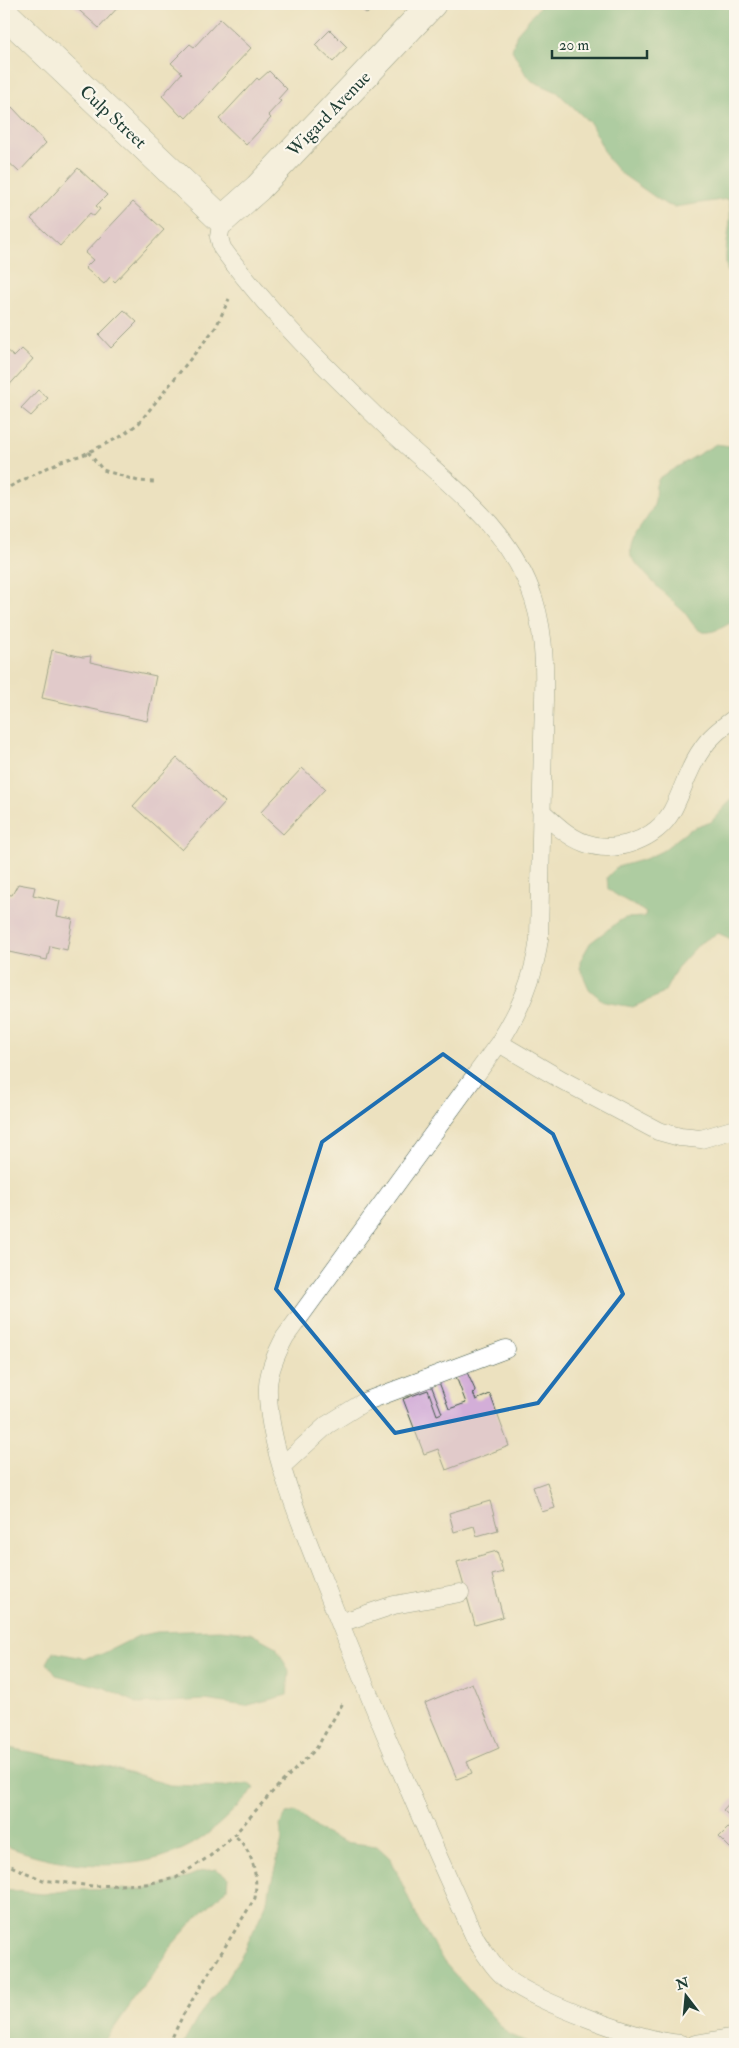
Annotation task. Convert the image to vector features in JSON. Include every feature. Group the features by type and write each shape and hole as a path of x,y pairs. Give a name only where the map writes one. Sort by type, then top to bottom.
{"street":[{"name":"Wigard Avenue","path":"222,220 258,188 432,4"},
{"name":"Culp Street","path":"4,14 222,220"}],"lane":[{"path":"222,220 219,237 222,248 272,308 356,396 474,505 496,531 525,575 537,611 544,667 539,939 535,966 526,994 498,1043 285,1336 277,1351 268,1386 274,1433 306,1535 360,1675 459,1904 476,1940 489,1960 506,1978 565,2009 667,2043 681,2044"},
{"path":"541,812 564,831 584,843 604,846 624,844 645,838 663,825 672,812 701,749 714,735 735,718"},
{"path":"498,1043 562,1080 658,1131 680,1138 701,1139 735,1129"},
{"path":"283,1465 327,1425 364,1402 506,1350"},
{"path":"340,1623 394,1605 460,1593"},
{"path":"695,2044 735,2037"}],"path":[{"path":"4,492 11,486 61,461 88,452 120,437 139,423 216,327 243,274"},
{"path":"88,452 103,470 138,481 156,482"},
{"path":"4,1863 43,1880 93,1886 146,1884 176,1878 210,1856 234,1835 262,1802 316,1748 360,1675"},
{"path":"169,2044 183,2015 254,1898 257,1881 253,1864 242,1842 234,1835"}],"highlighted area":[{"path":"443,1054 553,1134 623,1294 538,1403 395,1433 276,1289 322,1142"}],"green space":[{"path":"542,4 735,4 735,285 726,265 730,220 728,199 674,207 665,204 619,172 608,159 591,124 557,92 532,81 526,75 512,50 517,33"},
{"path":"716,444 730,446 735,449 735,620 720,629 703,632 696,628 685,613 649,578 631,557 631,550 634,537 653,507 656,484 660,477"},
{"path":"735,799 735,941 718,933 700,943 677,968 665,991 660,995 633,1007 604,1002 589,989 580,968 580,961 590,943 619,921 625,918 644,917 646,913 608,889 607,877 617,867 645,859 662,851 689,830 711,822 730,801"},
{"path":"219,1630 250,1633 276,1647 289,1671 287,1695 245,1706 205,1700 139,1704 105,1688 56,1675 47,1663 53,1652 83,1658 102,1654 138,1636 157,1632"},
{"path":"4,1747 108,1767 170,1785 223,1787 248,1783 255,1789 205,1836 183,1849 159,1858 133,1863 106,1865 79,1864 53,1860 4,1845"},
{"path":"296,1811 322,1832 344,1842 377,1846 391,1859 418,1919 444,1962 508,2034 530,2044 183,2044 200,2014 224,1983 242,1955 266,1904 282,1840 280,1826 285,1815"},
{"path":"216,1869 228,1877 227,1889 198,1916 171,1946 159,1967 103,2044 4,2044 4,1890 43,1894 71,1890 146,1889 175,1882 202,1871"}],"building":[{"path":"72,4 121,4 99,28"},
{"path":"356,4 377,4 367,14"},
{"path":"220,19 251,48 186,118 183,115 181,116 162,96 182,73 171,63 190,44 194,47"},
{"path":"330,30 347,47 333,62 315,45"},
{"path":"269,71 287,89 278,99 281,101 268,115 271,118 246,145 219,119 257,78 259,80"},
{"path":"12,107 46,143 19,172 4,158 4,115"},
{"path":"78,168 107,195 96,206 100,209 94,216 90,213 60,246 31,219"},
{"path":"133,202 164,230 115,282 110,277 104,284 85,268 93,260 85,253"},
{"path":"124,310 137,322 111,348 99,335"},
{"path":"4,348 14,357 22,349 33,359 4,391"},
{"path":"38,390 48,398 31,416 21,408"},
{"path":"52,650 83,657 91,656 90,662 156,676 147,721 42,698"},
{"path":"177,758 225,802 182,850 133,806"},
{"path":"302,768 325,789 283,834 260,813"},
{"path":"4,807 7,808 5,820 4,820"},
{"path":"18,884 35,887 33,895 60,901 57,916 73,919 67,950 50,946 47,960 4,951 4,894 12,895"},
{"path":"466,1370 476,1392 473,1393 476,1400 490,1394 509,1446 446,1470 438,1449 424,1454 403,1399 428,1390 437,1415 442,1413 431,1385 439,1382 449,1409 466,1403 455,1374"},
{"path":"547,1482 555,1508 542,1512 533,1487"},
{"path":"490,1501 498,1530 477,1536 474,1526 454,1532 449,1513"},
{"path":"497,1551 503,1572 492,1575 503,1617 475,1625 457,1562"},
{"path":"472,1683 499,1748 467,1762 472,1773 457,1779 425,1703"},
{"path":"735,1797 735,1821 723,1810"},
{"path":"735,1821 735,1853 719,1837"}]}
